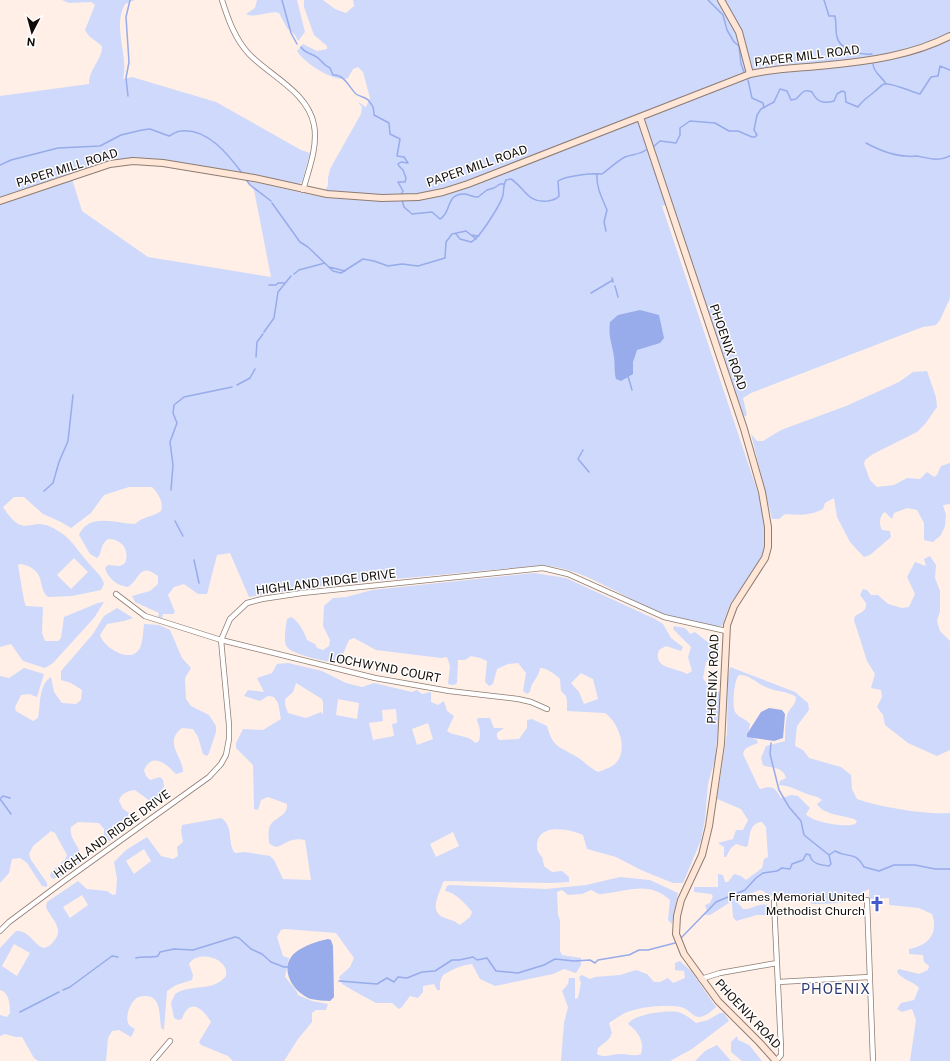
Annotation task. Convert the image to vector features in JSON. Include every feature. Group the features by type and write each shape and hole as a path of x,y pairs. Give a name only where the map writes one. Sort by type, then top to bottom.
{"street":[{"path":"222,0 233,30 244,47 258,63 298,96 305,104 312,117 315,132 314,148 303,190"},
{"path":"721,0 739,32 750,74"},
{"name":"PAPER MILL ROAD","path":"0,201 123,161 163,163 239,175 327,194 382,198 418,197 468,184 750,74 780,68 828,65 873,59 917,49 950,36"},
{"name":"PHOENIX ROAD","path":"640,117 760,481 766,511 768,542 765,558 734,606 726,631 721,744 709,831 702,855 681,900 676,922 676,930 679,944 701,979 722,1006 760,1042 776,1061"},
{"name":"HIGHLAND RIDGE DRIVE","path":"0,931 9,922 58,885 209,777 221,764 228,747 230,725 221,640 227,624 234,613 247,603 262,599 302,593 543,568 568,574 664,617 726,631"},
{"name":"LOCHWYND COURT","path":"116,594 145,616 221,640 377,678 442,690 518,699 531,702 547,709"},
{"path":"867,900 873,1061"},
{"path":"774,902 781,1048 781,1055 776,1061"},
{"path":"701,979 720,973 777,963"},
{"path":"778,982 870,977"},
{"path":"152,1061 170,1041"}],"shaded area":[{"path":"62,0 135,0 125,4 121,13 120,31 124,61 123,79 132,77 216,102 301,150 310,153 302,182 299,184 141,158 114,161 0,198 0,96 89,84 89,79 102,51 102,46 89,36 85,30 95,5 91,2 69,3"},
{"path":"257,0 297,0 305,32 298,41 295,35 287,28 279,13 275,12 254,16 246,14 255,8"},
{"path":"304,0 323,0 335,9 346,13 354,6 353,0 950,0 950,298 940,320 936,325 923,327 751,393 743,398 747,415 744,417 671,203 662,206 761,502 766,536 765,552 760,564 730,604 722,626 703,625 666,615 577,573 544,565 321,586 249,597 230,553 217,555 207,594 198,594 184,584 174,587 168,595 175,612 173,614 163,614 162,618 158,617 159,613 135,602 132,596 150,591 158,584 158,576 152,572 144,571 128,587 117,583 111,579 105,568 108,565 120,566 125,563 126,550 124,546 113,539 108,539 103,544 97,558 90,554 79,535 84,528 96,521 135,524 141,519 161,511 162,504 160,498 152,487 129,487 104,495 91,513 71,528 43,514 24,497 14,497 3,507 10,517 17,523 27,526 44,524 63,534 99,575 104,584 101,590 72,596 48,597 43,591 39,575 32,568 21,564 18,565 26,606 43,607 42,633 45,641 58,641 61,638 64,617 104,602 94,618 53,663 45,668 23,661 11,644 0,647 0,204 72,179 82,211 148,257 271,277 254,190 246,181 310,195 332,198 332,196 323,195 328,185 330,169 361,114 362,107 358,102 366,107 370,98 363,72 358,67 353,69 348,78 336,78 320,71 300,56 297,51 303,44 317,51 327,49 327,46 314,35 304,7","holes":["74,558 88,572 71,589 57,575"]},
{"path":"927,371 936,397 937,407 925,424 917,432 873,454 865,460 864,464 870,480 877,487 894,485 907,478 920,479 927,472 934,477 937,475 941,466 950,463 950,504 943,505 946,515 945,526 941,535 933,542 924,540 924,523 917,510 907,508 894,513 892,519 885,512 880,520 880,526 882,530 890,531 891,537 870,555 864,557 850,542 837,517 834,498 825,503 823,509 814,513 800,515 785,514 779,519 772,519 751,434 757,441 763,441 781,430 846,406 899,382 913,372"},
{"path":"930,556 936,565 935,578 940,591 940,611 937,621 940,631 950,641 950,750 937,756 908,743 885,725 883,715 877,707 882,697 881,690 871,688 875,674 867,661 854,620 855,616 866,608 866,603 860,595 863,589 867,590 871,595 878,595 888,604 902,608 909,607 915,594 907,577 915,562 926,566 924,559"},
{"path":"534,573 566,578 663,624 671,638 683,647 681,651 666,646 659,650 659,661 666,666 687,674 692,671 688,657 691,647 673,629 674,626 685,628 690,634 695,632 709,643 716,644 719,647 719,650 706,662 703,678 711,691 719,692 721,695 715,759 708,784 705,819 701,840 683,883 673,883 641,870 616,857 587,849 583,835 555,829 542,833 538,838 537,850 542,857 544,866 552,872 562,871 569,877 569,882 445,881 443,882 436,903 437,912 440,915 460,925 470,917 472,912 457,896 445,891 447,886 450,885 546,889 586,885 620,877 650,880 678,893 672,924 668,920 670,900 653,890 637,889 600,894 591,890 582,894 568,895 562,890 557,892 558,914 560,921 560,951 562,955 581,958 581,965 576,973 564,969 553,974 495,986 480,979 472,964 467,965 456,968 443,975 440,982 440,990 437,990 434,984 423,986 423,992 418,998 410,996 399,1009 392,1003 376,1003 342,984 339,977 350,967 354,958 336,933 285,929 281,930 277,937 283,956 289,958 285,977 298,995 312,1001 328,1004 326,1010 316,1010 312,1013 312,1022 298,1039 284,1061 233,1061 228,1056 201,1045 199,1042 211,1022 200,1009 196,1007 188,1008 182,1019 178,1020 174,1018 171,1003 175,994 188,989 214,984 226,976 226,970 223,964 218,960 205,956 193,959 189,964 193,975 192,980 176,985 167,991 164,1030 161,1028 158,1005 155,1000 146,996 135,999 129,1008 127,1020 128,1024 135,1029 131,1037 119,1030 112,1031 108,1038 106,1061 38,1061 34,1058 22,1037 5,1034 0,1036 0,1015 7,1017 10,1013 7,996 0,990 0,948 16,931 25,933 44,948 49,946 57,936 58,928 46,907 47,902 78,881 87,889 107,891 113,895 116,894 117,879 114,862 126,850 147,837 161,856 173,859 178,856 177,847 183,842 181,831 182,825 221,818 228,825 231,845 235,853 245,852 270,856 274,860 283,879 311,880 305,840 292,840 278,847 272,846 269,843 270,825 285,812 287,809 287,804 268,797 261,800 258,810 254,809 253,765 236,748 236,743 243,729 263,730 281,719 278,703 274,697 268,696 260,701 244,696 248,690 264,692 257,678 272,673 277,664 288,663 322,671 346,683 362,687 374,683 412,692 417,690 422,694 431,692 431,702 438,705 444,701 447,711 454,716 447,731 473,740 475,743 479,741 480,735 477,720 478,718 490,718 494,728 504,728 497,733 499,740 519,739 527,728 527,720 532,719 547,726 554,743 580,759 592,769 598,772 615,764 619,758 622,744 618,730 610,717 605,713 567,711 566,696 561,691 560,679 545,669 540,668 530,692 527,694 523,691 526,673 518,663 508,664 497,669 493,684 489,686 485,682 487,661 471,656 465,660 458,660 457,683 454,685 448,684 450,666 447,657 441,658 376,650 354,638 349,640 339,663 324,661 302,655 290,650 287,647 285,638 287,619 291,617 294,619 301,627 307,640 315,644 317,648 323,650 329,646 330,640 323,626 324,606 333,598 346,597 372,590","holes":["581,673 593,679 598,699 584,704 579,692 571,683","296,683 322,699 323,715 321,712 306,718 288,713 285,705 285,699 293,692","338,699 359,703 357,719 336,715","396,709 397,723 392,724 394,736 373,740 369,723 383,721 382,710","428,723 433,739 417,745 412,729","453,832 459,846 436,857 430,844","144,849 151,861 134,874 126,861","82,895 88,905 70,918 63,907","14,944 30,953 17,976 2,966"]},
{"path":"117,608 133,618 107,624 100,635 106,644 116,652 128,655 138,651 142,642 144,624 159,625 170,630 182,658 191,668 185,678 186,699 191,706 209,715 216,726 216,732 209,753 207,756 203,754 198,737 193,729 182,728 174,739 174,744 183,772 176,774 164,764 156,761 152,761 148,764 144,770 146,776 150,780 160,777 163,780 164,786 159,795 150,801 135,790 123,794 119,801 123,809 129,813 126,821 111,840 109,841 104,839 104,829 99,823 78,822 71,827 71,832 73,840 82,856 82,861 62,876 53,879 50,876 51,873 64,861 67,855 55,833 51,831 33,846 29,854 31,860 47,883 47,887 42,886 27,863 20,858 12,859 9,873 0,883 0,676 9,678 24,668 44,674 37,697 29,694 21,695 15,707 16,711 33,721 38,718 42,690 44,685 51,677 54,692 62,703 76,704 81,700 82,690 71,683 61,680 61,671 93,634 104,616"},
{"path":"730,667 795,692 808,703 809,710 797,726 795,746 803,750 809,758 841,767 851,775 852,789 857,799 903,810 929,813 950,813 950,1061 910,1061 916,1020 912,1009 902,1012 897,1009 901,1003 914,1000 919,988 898,974 897,971 899,969 919,974 928,970 929,966 924,962 923,955 909,954 909,949 922,945 930,938 934,927 932,914 919,908 889,905 889,898 869,899 869,889 864,892 862,898 841,903 816,904 812,904 809,900 792,901 792,896 783,894 776,894 770,897 760,890 740,897 738,903 743,909 763,904 770,906 771,915 757,915 736,921 733,917 732,903 729,903 710,915 704,915 707,910 705,905 710,903 713,896 711,894 694,892 694,887 718,887 718,874 723,875 725,882 728,882 734,874 741,876 746,880 762,868 764,859 768,857 766,827 762,822 752,827 748,845 746,847 736,844 731,848 726,857 724,857 724,847 718,843 733,839 736,830 743,830 748,820 741,809 717,799 727,733 728,679","holes":["739,675 743,675 764,687 796,697 795,703 787,715 785,725 785,741 766,746 761,758 763,765 777,768 785,774 786,778 780,781 779,785 791,787 819,798 822,800 817,804 820,808 829,813 854,819 857,821 855,824 837,825 814,820 806,814 810,808 798,796 791,795 781,798 776,791 770,787 760,789 743,754 747,748 758,743 757,740 748,735 750,724 740,717 734,709 734,693 737,677"]},
{"path":"680,961 691,971 716,1007 711,1012 700,1017 695,1016 684,1008 671,1006 646,1007 630,1011 609,1023 612,1033 609,1039 598,1048 597,1054 606,1056 619,1054 641,1054 642,1045 640,1037 638,1033 628,1024 643,1015 658,1012 678,1012 687,1016 696,1023 708,1020 720,1013 724,1013 729,1021 692,1049 670,1061 561,1061 564,1023 568,1007 562,991 568,984 569,978 575,978 575,999 578,998 581,983 579,977 582,975 590,979 595,977 620,975 636,970 647,974 654,982 660,982 668,978 673,983 685,978 684,971 675,970 675,963"},
{"path":"737,1036 738,1040 749,1045 762,1061 742,1061 731,1052 731,1042"},
{"path":"717,1045 731,1061 695,1061 705,1051"}],"water":[{"path":"640,310 659,315 664,338 660,343 637,350 633,362 633,374 621,381 616,379 615,376 614,357 610,336 610,322 618,315"},
{"path":"769,708 782,710 785,714 783,738 774,741 747,737 747,734 761,712"},
{"path":"328,939 331,940 333,946 334,997 330,1001 311,999 304,996 293,985 288,972 288,965 290,958 299,950 311,944"}],"waterway":[{"path":"128,96 126,78 129,62 126,17 130,0"},
{"path":"282,0 291,33 297,44"},
{"path":"708,0 723,15 727,30 734,42 739,46 741,64 744,72"},
{"path":"824,0 829,16 835,16 836,32 839,42 851,51 862,54 872,54"},
{"path":"301,47 306,52 317,57 330,68 333,75 337,75 343,79 356,94 368,100 373,107 374,115 389,123 390,134 400,139 397,156 404,157 408,163 401,162 398,164 403,170 406,178 405,182 398,182 403,191 401,195"},
{"path":"873,64 876,73 886,84"},
{"path":"653,147 660,141 676,143 680,135 680,128 690,121 715,123 729,131 738,131 755,137 757,135 754,130 757,115 761,109 774,102 780,89 787,91 791,100 796,99 803,92 809,91 812,92 818,100 824,102 834,101 837,94 842,91 845,92 846,102 858,107 865,99 884,84 896,86 920,94 931,77 938,76 940,66 950,70"},
{"path":"748,80 752,98 763,103 764,108"},
{"path":"0,165 11,160 58,148 100,146 121,135 150,129 169,136 181,131 191,131 200,134 216,144 242,173"},
{"path":"866,143 891,154 897,155 938,159 950,156"},
{"path":"456,234 460,239 471,242 479,235 498,206 503,195 506,180 511,179 531,198 541,201 548,201 559,196 558,181 561,179 579,175 602,174 625,157 641,153 646,150"},
{"path":"597,174 598,188 607,210 604,222 606,231"},
{"path":"245,178 250,185 271,201"},
{"path":"402,200 404,207 412,214 432,212 440,219 444,216 451,200 454,197 465,194 478,197 487,190 500,184 504,184"},
{"path":"272,203 300,242 308,247"},
{"path":"309,248 333,271 341,273 363,259 388,266 402,264 418,266 445,258 446,242 452,234 466,231 476,239"},
{"path":"471,235 479,236"},
{"path":"294,274 299,270 325,263"},
{"path":"329,267 345,271"},
{"path":"264,332 274,318 278,292 291,276"},
{"path":"612,278 613,282"},
{"path":"591,293 613,280"},
{"path":"269,285 284,283"},
{"path":"615,286 618,297"},
{"path":"256,357 257,342 263,334"},
{"path":"237,385 250,378 255,369"},
{"path":"628,376 632,390"},
{"path":"171,490 173,465 170,442 177,423 173,413 174,405 184,397 232,387"},
{"path":"44,491 53,483 59,462 68,441 73,395"},
{"path":"583,450 578,459 589,472"},
{"path":"175,521 183,536"},
{"path":"194,560 199,583"},
{"path":"681,938 716,902 745,890 763,873 777,871 782,868 790,869 792,864 803,860 806,854 810,855 812,860 817,864 829,866 831,864 829,855 804,835 801,821 789,807 779,790 770,754 771,743"},
{"path":"0,799 3,796 10,798"},
{"path":"0,799 11,814"},
{"path":"829,855 835,851 854,857 857,858 864,867 879,871 894,865 915,865 935,869 950,869"},
{"path":"136,958 158,956 160,952 174,949 193,950 235,937 239,938 251,949 262,954 271,962 284,967 289,967"},
{"path":"629,955 639,950 648,950 675,943"},
{"path":"339,981 377,984 387,978 394,982 398,977 407,978 422,972 435,971 452,960 473,957 477,960 487,958 496,971 518,973 544,965 555,959 574,961 590,960 595,963 598,960 628,955"},
{"path":"63,990 70,987 112,956 118,957"},
{"path":"20,1012 59,992"}],"place":[{"name":"Frames Memorial United Methodist Church","path":"877,904"}],"district":[{"name":"PHOENIX","path":"836,989"}]}
